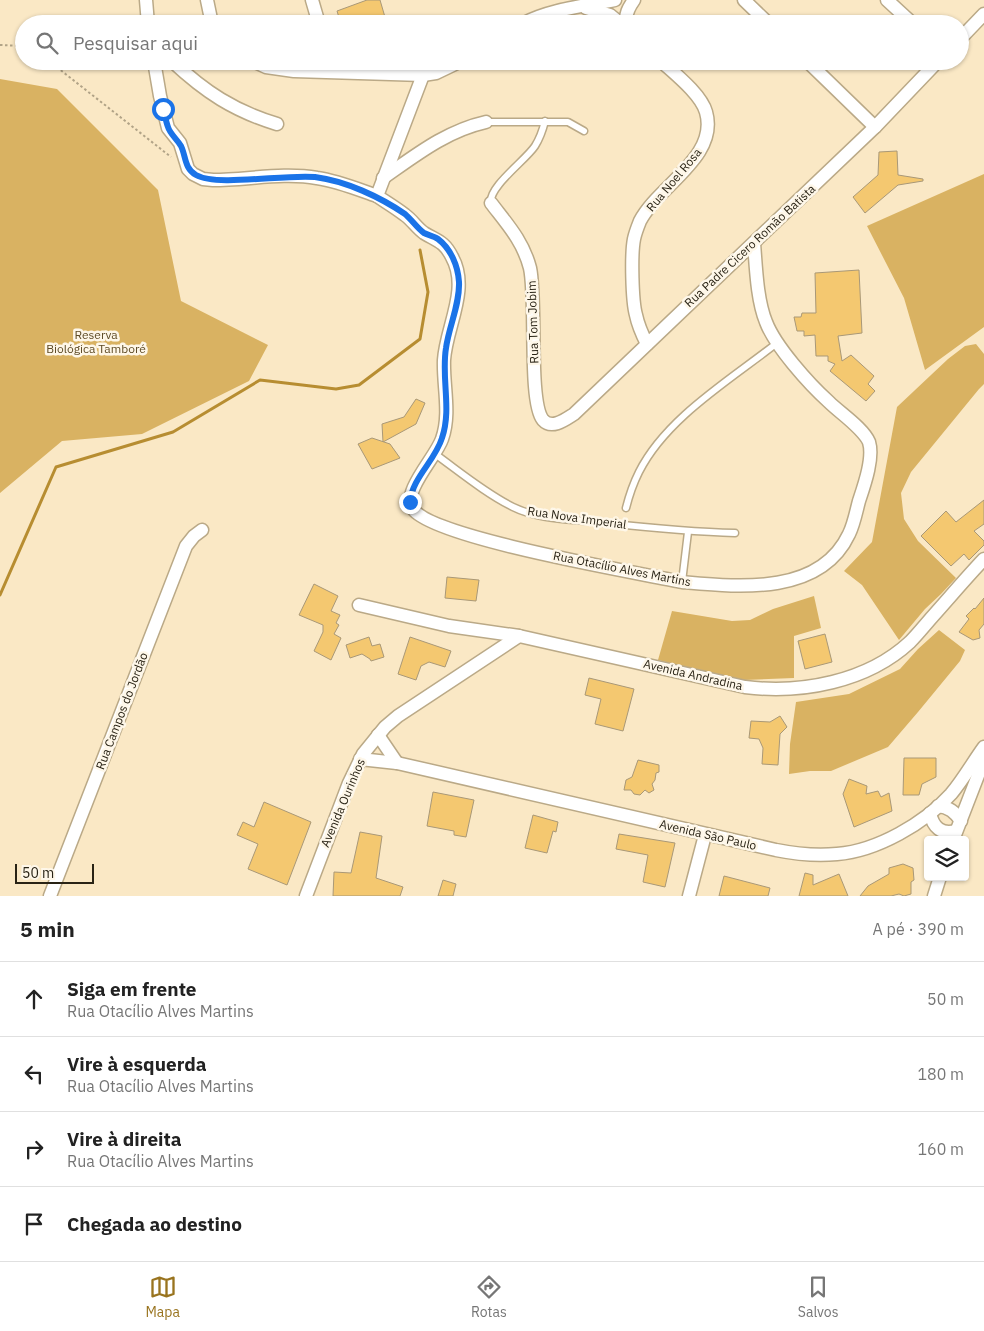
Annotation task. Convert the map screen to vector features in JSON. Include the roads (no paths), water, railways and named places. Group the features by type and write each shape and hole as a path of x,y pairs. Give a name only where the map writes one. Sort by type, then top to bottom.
{"street":[{"path":"146,0 147,15"},
{"path":"207,0 210,15"},
{"path":"312,0 316,15"},
{"path":"544,15 615,0"},
{"path":"627,15 629,7 634,0"},
{"path":"744,0 760,15"},
{"path":"887,0 903,15"},
{"path":"578,7 610,15"},
{"path":"969,29 984,14"},
{"name":"Rua Otacílio Alves Martins","path":"156,70 168,128 180,143 188,169 193,174 203,179 213,180 287,176 315,177 331,180 377,196 406,215 424,232 438,239 454,258 459,284 444,362 447,406 445,427 442,439 411,492 410,502 413,509 420,516 468,535 545,554 682,582 755,584 789,581 809,574 822,566 839,550 849,534 866,477 870,448 864,434 827,401 788,358 765,322 754,243"},
{"path":"182,70 208,92 230,106 249,115 277,124"},
{"path":"295,70 423,76 442,70"},
{"name":"Rua Noel Rosa","path":"647,344 635,313 633,281 634,239 640,222 651,205 698,155 705,142 707,127 706,112 699,98 670,70"},
{"path":"815,70 875,127"},
{"name":"Rua Padre Cicero Romão Batista","path":"555,424 574,414 875,127 929,70"},
{"path":"377,196 423,76"},
{"path":"383,178 432,144 470,125 486,122"},
{"name":"Rua Tom Jobim","path":"491,203 510,225 519,240 530,270 538,407 542,418 546,422 555,424"},
{"name":"Rua Campos do Jordão","path":"50,896 186,546 202,530"},
{"name":"Avenida Andradina","path":"358,605 449,626 520,636 745,687 771,690 800,688 858,674 889,659 911,642 984,559"},
{"name":"Avenida Ourinhos","path":"306,896 349,783 360,759 378,735 398,716 520,636"},
{"path":"378,735 397,763"},
{"name":"Avenida São Paulo","path":"360,759 397,763 791,853 838,854 862,849 914,825 934,810 951,793 984,747"},
{"path":"957,830 984,760"},
{"path":"950,808 957,830 945,832 939,830 932,820 934,810 950,808"},
{"path":"689,896 705,834"},
{"path":"934,896 939,881"}],"lane":[{"name":"Rua Tom Jobim","path":"491,203 490,199 495,189 535,146 546,121"},
{"path":"486,122 568,122 584,131"},
{"path":"626,508 640,471 653,450 684,415 777,343"},
{"name":"Rua Nova Imperial","path":"434,454 513,507 541,515 688,532 735,533"},
{"path":"682,582 688,532"}],"waterway":[{"path":"0,595 56,467 173,432 260,380 336,389 359,385 420,339 428,292 420,250"}],"park label":[{"name":"Reserva Biológica Tamboré","path":"96,342"}]}
